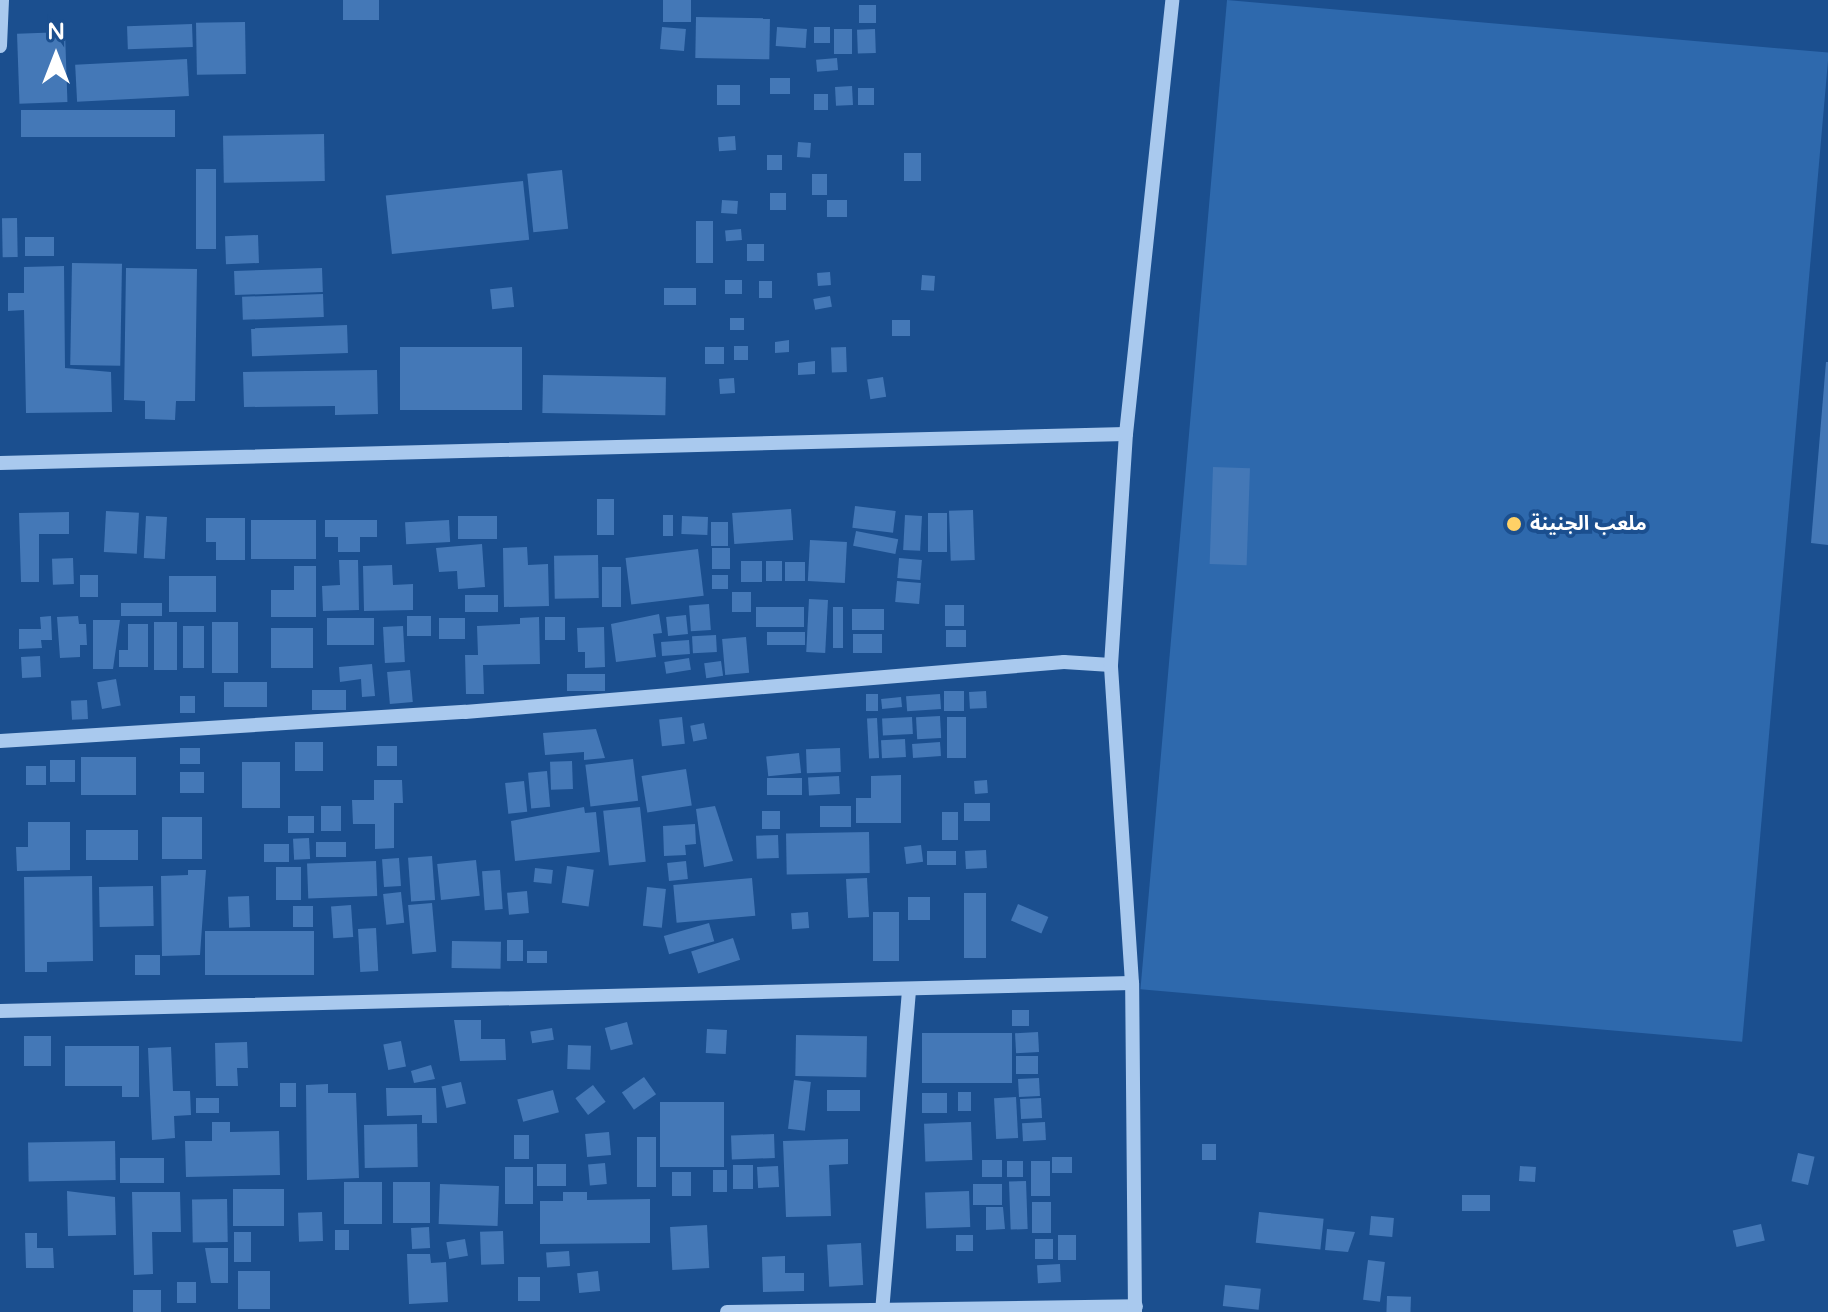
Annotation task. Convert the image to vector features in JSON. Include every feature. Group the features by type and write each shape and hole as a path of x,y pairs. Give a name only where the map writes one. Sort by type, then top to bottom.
{"street":[{"path":"0,46 2,0"},
{"path":"727,1312 1136,1309 1132,983 1111,665 1126,434 1172,0"},
{"path":"0,463 1126,434"},
{"path":"0,741 465,712 1064,662 1111,665"},
{"path":"0,1011 1132,983"},
{"path":"884,1310 909,990"}],"shaded area":[{"name":"ملعب الجنينة","path":"1227,0 1828,53 1742,1042 1140,989"}],"building":[{"path":"343,0 379,0 379,20 343,20"},
{"path":"663,0 691,0 691,22 663,22"},
{"path":"859,5 876,5 876,23 859,23"},
{"path":"696,17 770,18 769,59 695,58"},
{"path":"245,22 246,74 197,75 196,23"},
{"path":"192,24 193,47 128,49 127,26"},
{"path":"662,27 686,29 684,51 660,49"},
{"path":"777,27 807,29 806,48 776,46"},
{"path":"814,27 830,27 830,43 814,43"},
{"path":"834,29 852,29 852,54 834,54"},
{"path":"875,29 876,53 858,54 857,30"},
{"path":"65,32 67,102 19,104 17,34"},
{"path":"837,58 838,70 817,72 816,60"},
{"path":"187,59 189,96 77,102 75,65"},
{"path":"770,78 790,78 790,94 770,94"},
{"path":"717,85 740,85 740,105 717,105"},
{"path":"852,86 853,105 836,106 835,87"},
{"path":"858,88 874,88 874,105 858,105"},
{"path":"814,94 828,94 828,110 814,110"},
{"path":"21,110 175,110 175,137 21,137"},
{"path":"324,134 325,181 224,183 223,136"},
{"path":"735,136 736,150 719,151 718,137"},
{"path":"798,142 811,143 810,158 797,157"},
{"path":"904,153 921,153 921,181 904,181"},
{"path":"767,155 782,155 782,170 767,170"},
{"path":"196,169 216,169 216,249 196,249"},
{"path":"562,170 568,229 533,232 527,174"},
{"path":"812,174 827,174 827,195 812,195"},
{"path":"523,181 529,240 392,254 386,195"},
{"path":"770,193 786,193 786,210 770,210"},
{"path":"722,200 738,201 737,214 721,213"},
{"path":"827,200 847,200 847,217 827,217"},
{"path":"2,218 17,218 18,257 3,257"},
{"path":"696,221 713,221 713,263 696,263"},
{"path":"741,229 742,240 726,241 725,230"},
{"path":"258,235 259,263 226,264 225,236"},
{"path":"25,237 54,237 54,256 25,256"},
{"path":"747,244 764,244 764,261 747,261"},
{"path":"72,263 122,264 120,366 70,365"},
{"path":"64,266 65,368 111,372 112,412 26,413 24,310 8,311 8,293 24,293 24,267"},
{"path":"126,268 197,269 195,401 176,401 175,420 145,419 145,401 124,400"},
{"path":"322,268 323,292 235,295 234,271"},
{"path":"830,272 831,285 818,286 817,273"},
{"path":"922,275 935,276 934,291 921,290"},
{"path":"725,280 742,280 742,294 725,294"},
{"path":"759,281 772,281 772,298 759,298"},
{"path":"512,287 514,307 492,309 490,289"},
{"path":"664,288 696,288 696,305 664,305"},
{"path":"323,294 324,317 243,320 242,297"},
{"path":"830,296 832,307 815,310 813,299"},
{"path":"730,318 744,318 744,330 730,330"},
{"path":"892,320 910,320 910,336 892,336"},
{"path":"347,325 348,353 252,356 251,328"},
{"path":"789,340 789,352 775,353 775,342"},
{"path":"734,346 748,346 748,360 734,360"},
{"path":"400,347 522,347 522,410 400,410"},
{"path":"705,347 724,347 724,364 705,364"},
{"path":"846,347 847,372 832,373 831,348"},
{"path":"815,361 815,374 798,375 798,363"},
{"path":"1828,362 1828,545 1811,543"},
{"path":"377,370 378,414 335,415 335,406 244,407 243,372"},
{"path":"543,375 666,377 665,415 542,413"},
{"path":"883,377 886,397 870,399 867,380"},
{"path":"734,378 735,393 720,394 719,379"},
{"path":"1213,467 1250,468 1247,565 1210,564"},
{"path":"597,499 614,499 614,535 597,535"},
{"path":"855,506 896,511 893,533 852,528"},
{"path":"791,509 793,540 734,544 732,513"},
{"path":"973,510 975,560 951,561 949,511"},
{"path":"106,511 139,513 137,554 104,552"},
{"path":"69,512 69,534 39,534 39,582 21,582 19,513"},
{"path":"928,513 947,513 947,552 928,552"},
{"path":"663,515 673,515 673,536 663,536"},
{"path":"905,515 922,516 920,551 903,550"},
{"path":"146,516 167,517 165,559 144,558"},
{"path":"458,516 497,516 497,539 458,539"},
{"path":"682,516 708,517 707,535 681,534"},
{"path":"206,518 245,518 245,560 216,560 216,542 206,542"},
{"path":"251,520 316,520 316,559 251,559"},
{"path":"325,520 377,520 377,537 360,537 360,552 338,552 338,537 325,537"},
{"path":"449,520 450,542 406,544 405,522"},
{"path":"711,522 728,522 728,546 711,546"},
{"path":"856,531 898,539 895,554 853,546"},
{"path":"810,540 847,542 845,583 808,581"},
{"path":"482,544 485,587 458,589 457,571 439,572 436,548"},
{"path":"527,547 528,565 548,564 549,606 504,607 503,548"},
{"path":"712,548 730,548 730,569 712,569"},
{"path":"698,549 704,596 631,605 626,558"},
{"path":"598,555 599,598 555,599 554,556"},
{"path":"73,558 74,584 53,585 52,559"},
{"path":"899,558 922,560 920,580 897,578"},
{"path":"339,560 358,560 359,610 323,611 322,586 340,585"},
{"path":"741,561 762,561 762,582 741,582"},
{"path":"766,561 782,561 782,581 766,581"},
{"path":"785,562 805,562 805,581 785,581"},
{"path":"392,565 393,585 413,584 413,610 364,611 363,566"},
{"path":"294,566 316,566 316,617 271,617 271,590 294,590"},
{"path":"602,567 621,567 621,607 602,607"},
{"path":"80,575 98,575 98,597 80,597"},
{"path":"712,575 728,575 728,589 712,589"},
{"path":"169,576 216,576 216,612 169,612"},
{"path":"897,581 921,583 919,604 895,602"},
{"path":"732,592 751,592 751,612 732,612"},
{"path":"465,595 498,595 498,612 465,612"},
{"path":"809,599 828,600 825,653 806,652"},
{"path":"121,603 162,603 162,616 121,616"},
{"path":"709,604 711,630 691,631 689,605"},
{"path":"945,605 964,605 964,626 945,626"},
{"path":"756,607 804,607 804,627 756,627"},
{"path":"833,607 843,607 843,648 833,648"},
{"path":"852,609 884,609 884,630 852,630"},
{"path":"659,614 662,633 653,634 656,657 616,662 611,624"},
{"path":"686,615 688,634 668,636 666,617"},
{"path":"51,616 52,640 41,640 42,648 19,649 19,629 41,629 40,617"},
{"path":"78,616 79,624 86,624 87,645 80,645 80,657 60,658 57,617"},
{"path":"407,616 431,616 431,636 407,636"},
{"path":"539,617 540,664 483,665 484,694 466,694 465,655 478,655 477,626 520,624 520,618"},
{"path":"545,617 565,617 565,640 545,640"},
{"path":"327,618 374,618 374,645 327,645"},
{"path":"439,618 465,618 465,639 439,639"},
{"path":"93,620 120,620 113,669 93,669"},
{"path":"154,622 177,622 177,670 154,670"},
{"path":"212,622 238,622 238,673 212,673"},
{"path":"128,624 148,624 148,667 119,667 119,650 128,650"},
{"path":"183,626 204,626 204,668 183,668"},
{"path":"403,626 405,662 385,663 383,627"},
{"path":"604,627 605,667 585,668 585,652 578,652 577,628"},
{"path":"271,628 313,628 313,668 271,668"},
{"path":"946,630 966,630 966,647 946,647"},
{"path":"767,632 805,632 805,645 767,645"},
{"path":"853,634 882,634 882,653 853,653"},
{"path":"716,635 717,652 693,653 692,636"},
{"path":"746,637 749,673 725,675 722,639"},
{"path":"689,640 690,654 662,656 661,642"},
{"path":"40,656 41,677 22,678 21,657"},
{"path":"689,658 691,670 666,674 664,662"},
{"path":"721,661 723,676 706,678 704,663"},
{"path":"372,664 375,696 362,697 361,679 340,682 339,667"},
{"path":"410,670 413,702 390,704 387,672"},
{"path":"567,674 605,674 605,691 567,691"},
{"path":"116,679 121,706 102,709 97,682"},
{"path":"224,682 267,682 267,707 224,707"},
{"path":"312,690 346,690 346,710 312,710"},
{"path":"944,691 964,691 964,711 944,711"},
{"path":"986,691 987,708 970,709 969,692"},
{"path":"866,694 878,694 878,711 866,711"},
{"path":"940,694 941,709 907,711 906,696"},
{"path":"180,696 195,696 195,713 180,713"},
{"path":"901,697 902,707 882,709 881,699"},
{"path":"87,700 88,719 72,720 71,701"},
{"path":"940,716 941,738 917,739 916,717"},
{"path":"682,717 685,744 662,746 659,719"},
{"path":"912,717 913,734 883,736 882,719"},
{"path":"947,717 966,717 966,758 947,758"},
{"path":"877,718 879,758 869,758 867,719"},
{"path":"704,723 707,739 693,741 690,726"},
{"path":"596,729 605,758 584,760 584,752 545,755 543,733"},
{"path":"905,739 906,757 882,758 881,740"},
{"path":"295,742 323,742 323,771 295,771"},
{"path":"940,742 941,756 913,758 912,744"},
{"path":"377,746 397,746 397,766 377,766"},
{"path":"180,748 200,748 200,764 180,764"},
{"path":"840,748 841,772 807,773 806,749"},
{"path":"799,753 801,773 768,776 766,756"},
{"path":"81,757 136,757 136,795 81,795"},
{"path":"633,759 638,801 590,807 585,765"},
{"path":"50,760 75,760 75,782 50,782"},
{"path":"572,761 573,789 551,790 550,762"},
{"path":"242,762 280,762 280,808 242,808"},
{"path":"26,766 46,766 46,785 26,785"},
{"path":"686,769 692,806 647,813 642,776"},
{"path":"547,771 550,807 531,809 528,773"},
{"path":"180,772 204,772 204,793 180,793"},
{"path":"901,775 901,823 856,823 856,798 871,798 871,776"},
{"path":"839,776 840,794 809,796 808,778"},
{"path":"767,778 802,778 802,795 767,795"},
{"path":"374,780 402,780 403,803 394,803 394,848 375,849 375,824 353,824 352,800 374,800"},
{"path":"987,780 988,793 975,794 974,781"},
{"path":"524,781 527,812 508,814 505,783"},
{"path":"964,803 990,803 990,821 964,821"},
{"path":"321,806 341,806 341,831 321,831"},
{"path":"715,806 733,861 704,867 696,809"},
{"path":"820,806 851,806 851,827 820,827"},
{"path":"584,807 585,813 596,812 600,852 515,861 511,821"},
{"path":"640,807 646,862 609,866 603,811"},
{"path":"762,811 780,811 780,829 762,829"},
{"path":"942,812 958,812 958,840 942,840"},
{"path":"288,816 314,816 314,833 288,833"},
{"path":"162,817 202,817 202,859 162,859"},
{"path":"28,822 70,822 70,870 17,871 16,847 28,847"},
{"path":"695,824 696,844 685,845 686,855 664,856 663,826"},
{"path":"86,830 138,830 138,860 86,860"},
{"path":"869,832 870,873 787,874 786,833"},
{"path":"778,835 779,858 757,859 756,836"},
{"path":"309,838 310,859 294,860 293,839"},
{"path":"316,842 346,842 346,857 316,857"},
{"path":"264,844 289,844 289,862 264,862"},
{"path":"921,845 923,862 906,864 904,847"},
{"path":"986,850 987,868 966,869 965,851"},
{"path":"927,851 956,851 956,865 927,865"},
{"path":"432,856 435,900 411,902 408,858"},
{"path":"399,858 401,886 384,887 382,859"},
{"path":"476,860 480,896 441,900 437,864"},
{"path":"376,861 377,896 308,898 307,863"},
{"path":"686,861 688,879 669,881 667,863"},
{"path":"567,866 594,870 589,906 562,903"},
{"path":"276,867 301,867 301,900 276,900"},
{"path":"535,868 553,870 551,884 534,882"},
{"path":"188,870 206,870 200,955 162,956 161,876 188,875"},
{"path":"500,870 503,909 485,910 482,871"},
{"path":"92,876 93,961 47,962 47,972 25,972 24,877"},
{"path":"752,878 755,916 677,923 673,885"},
{"path":"867,878 869,917 848,918 846,879"},
{"path":"153,886 154,926 100,927 99,887"},
{"path":"647,887 666,889 662,928 643,926"},
{"path":"527,891 529,913 509,915 507,893"},
{"path":"401,892 404,923 386,925 383,894"},
{"path":"964,893 986,893 986,958 964,958"},
{"path":"249,896 250,927 229,928 228,897"},
{"path":"908,897 930,897 930,920 908,920"},
{"path":"432,903 436,952 412,954 408,905"},
{"path":"1018,904 1048,917 1041,933 1011,921"},
{"path":"351,905 353,937 333,938 331,906"},
{"path":"293,906 313,906 313,927 293,927"},
{"path":"808,912 809,928 792,929 791,913"},
{"path":"873,912 899,912 899,961 873,961"},
{"path":"709,923 714,941 669,954 664,936"},
{"path":"376,928 378,971 360,972 358,929"},
{"path":"205,931 314,931 314,975 205,975"},
{"path":"733,938 740,960 698,973 691,952"},
{"path":"507,940 523,940 523,961 507,961"},
{"path":"452,941 501,942 501,969 452,968"},
{"path":"527,951 547,951 547,963 527,963"},
{"path":"135,955 160,955 160,975 135,975"},
{"path":"1012,1010 1029,1010 1029,1026 1012,1026"},
{"path":"454,1020 481,1020 481,1039 505,1039 506,1060 460,1061"},
{"path":"627,1022 633,1044 611,1050 605,1028"},
{"path":"552,1028 554,1040 532,1043 530,1031"},
{"path":"707,1029 727,1030 726,1054 706,1053"},
{"path":"1038,1032 1039,1052 1016,1053 1015,1033"},
{"path":"922,1033 1012,1033 1012,1083 922,1083"},
{"path":"796,1035 867,1036 866,1077 795,1076"},
{"path":"24,1036 51,1036 51,1066 24,1066"},
{"path":"401,1041 406,1067 388,1070 383,1044"},
{"path":"247,1042 248,1068 237,1068 238,1086 216,1086 215,1043"},
{"path":"568,1045 591,1046 590,1070 567,1069"},
{"path":"65,1046 139,1046 139,1097 122,1097 122,1086 65,1086"},
{"path":"171,1047 173,1091 190,1091 191,1115 174,1116 175,1138 152,1140 148,1048"},
{"path":"1016,1056 1038,1056 1038,1074 1016,1074"},
{"path":"431,1065 435,1079 414,1083 411,1071"},
{"path":"644,1077 656,1094 634,1110 622,1092"},
{"path":"1039,1078 1040,1096 1019,1097 1018,1079"},
{"path":"794,1080 811,1082 805,1131 788,1129"},
{"path":"461,1082 466,1103 446,1108 442,1086"},
{"path":"280,1083 296,1083 296,1107 280,1107"},
{"path":"328,1084 328,1093 356,1093 359,1178 307,1180 306,1085"},
{"path":"593,1085 606,1102 588,1115 575,1098"},
{"path":"386,1088 436,1088 437,1123 422,1123 422,1115 387,1116"},
{"path":"553,1090 559,1112 523,1122 517,1100"},
{"path":"827,1090 860,1090 860,1111 827,1111"},
{"path":"958,1092 971,1092 971,1111 958,1111"},
{"path":"922,1093 947,1093 947,1113 922,1113"},
{"path":"1016,1097 1018,1138 996,1139 994,1098"},
{"path":"196,1098 219,1098 219,1113 196,1113"},
{"path":"1041,1098 1042,1118 1021,1119 1020,1099"},
{"path":"660,1102 724,1102 724,1167 660,1167"},
{"path":"212,1122 230,1122 230,1132 279,1131 280,1175 186,1177 185,1141 212,1141"},
{"path":"971,1122 972,1160 925,1162 924,1124"},
{"path":"1045,1122 1046,1140 1023,1141 1022,1123"},
{"path":"417,1124 418,1167 365,1168 364,1125"},
{"path":"609,1132 611,1155 587,1157 585,1134"},
{"path":"774,1134 775,1158 732,1159 731,1136"},
{"path":"514,1135 529,1135 529,1159 514,1159"},
{"path":"637,1137 656,1137 656,1187 637,1187"},
{"path":"848,1139 848,1164 829,1165 831,1216 786,1217 783,1141"},
{"path":"115,1141 116,1180 29,1182 28,1143"},
{"path":"1202,1144 1216,1144 1216,1160 1202,1160"},
{"path":"1798,1153 1815,1157 1808,1185 1791,1181"},
{"path":"1052,1157 1072,1157 1072,1173 1052,1173"},
{"path":"120,1158 164,1158 164,1183 120,1183"},
{"path":"982,1160 1002,1160 1002,1177 982,1177"},
{"path":"1007,1161 1023,1161 1023,1177 1007,1177"},
{"path":"1031,1161 1050,1161 1050,1196 1031,1196"},
{"path":"605,1163 607,1184 590,1185 588,1164"},
{"path":"537,1164 566,1164 566,1186 537,1186"},
{"path":"733,1165 753,1165 753,1189 733,1189"},
{"path":"778,1166 779,1187 758,1188 757,1167"},
{"path":"1520,1166 1536,1167 1535,1182 1519,1181"},
{"path":"505,1167 533,1167 533,1204 505,1204"},
{"path":"713,1170 727,1170 727,1192 713,1192"},
{"path":"672,1172 691,1172 691,1196 672,1196"},
{"path":"1026,1181 1028,1229 1011,1230 1009,1182"},
{"path":"344,1182 382,1182 382,1224 344,1224"},
{"path":"393,1182 430,1182 430,1223 393,1223"},
{"path":"440,1184 499,1186 498,1226 439,1224"},
{"path":"973,1184 1002,1184 1002,1205 973,1205"},
{"path":"233,1189 284,1189 284,1226 233,1226"},
{"path":"67,1191 115,1197 116,1235 68,1236"},
{"path":"969,1191 970,1227 926,1229 925,1193"},
{"path":"132,1192 180,1192 181,1232 152,1232 153,1274 134,1275"},
{"path":"563,1192 587,1192 587,1200 650,1199 650,1243 540,1244 540,1201 563,1201"},
{"path":"1462,1195 1490,1195 1490,1211 1462,1211"},
{"path":"227,1199 228,1242 193,1243 192,1200"},
{"path":"1032,1202 1051,1202 1051,1233 1032,1233"},
{"path":"986,1207 1003,1207 1005,1229 986,1230"},
{"path":"322,1212 323,1241 299,1242 298,1213"},
{"path":"1259,1212 1324,1219 1320,1250 1256,1243"},
{"path":"1371,1216 1394,1218 1392,1237 1369,1235"},
{"path":"1761,1224 1765,1241 1737,1247 1733,1231"},
{"path":"707,1225 709,1268 672,1270 670,1227"},
{"path":"429,1227 430,1248 412,1249 411,1228"},
{"path":"1327,1229 1355,1232 1348,1252 1325,1250"},
{"path":"335,1230 349,1230 349,1250 335,1250"},
{"path":"503,1231 504,1264 481,1265 480,1232"},
{"path":"234,1232 251,1232 251,1262 234,1262"},
{"path":"25,1233 37,1233 37,1248 53,1248 54,1268 26,1268"},
{"path":"956,1235 973,1235 973,1251 956,1251"},
{"path":"1058,1235 1076,1235 1076,1260 1058,1260"},
{"path":"465,1239 468,1256 449,1259 446,1242"},
{"path":"1035,1239 1053,1239 1053,1259 1035,1259"},
{"path":"861,1243 863,1285 829,1287 827,1245"},
{"path":"205,1248 228,1248 228,1283 211,1283"},
{"path":"569,1251 570,1266 547,1268 546,1253"},
{"path":"407,1254 430,1254 431,1263 446,1262 448,1302 409,1304"},
{"path":"785,1256 785,1273 804,1273 804,1291 763,1292 762,1257"},
{"path":"1368,1260 1385,1262 1380,1302 1363,1300"},
{"path":"1060,1264 1061,1282 1038,1283 1037,1265"},
{"path":"238,1271 270,1271 270,1309 238,1309"},
{"path":"598,1271 600,1291 579,1293 577,1273"},
{"path":"518,1277 540,1277 540,1301 518,1301"},
{"path":"177,1282 196,1282 196,1303 177,1303"},
{"path":"1225,1285 1261,1289 1259,1310 1223,1306"},
{"path":"133,1290 161,1290 161,1312 133,1312"},
{"path":"1387,1296 1411,1297 1410,1312 1386,1312"}],"place":[{"name":"ملعب الجنينة","path":"1514,524"}]}
